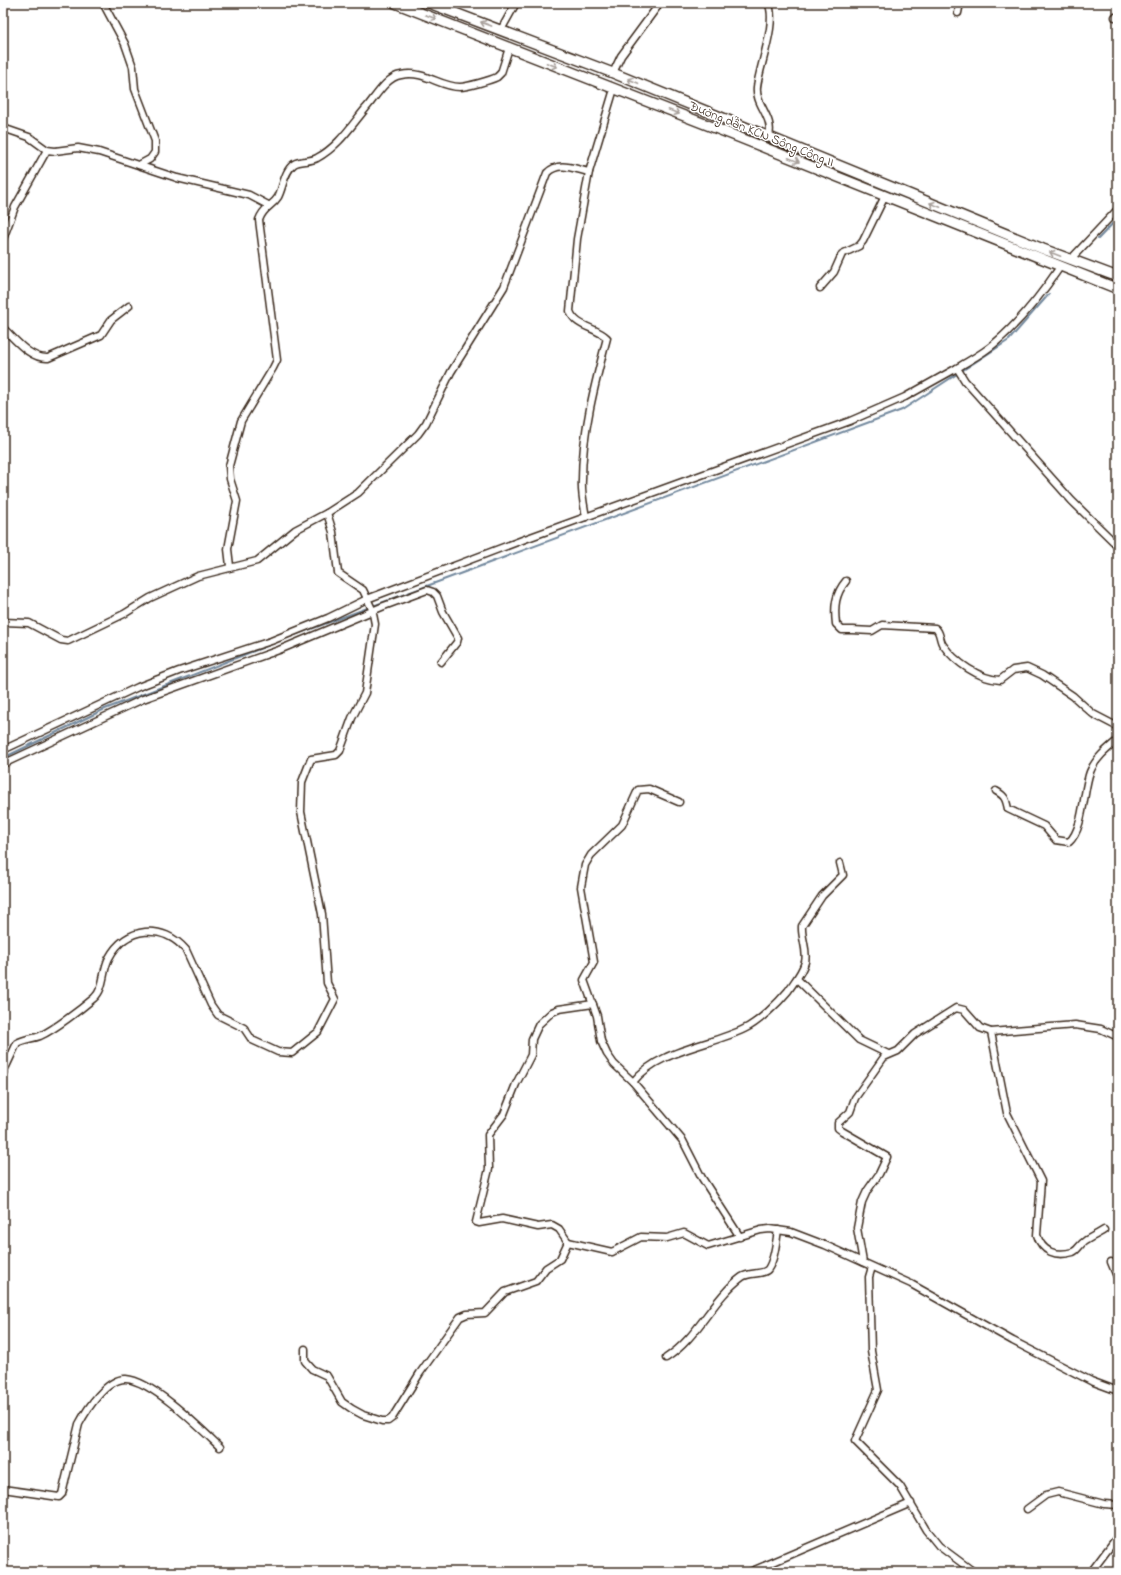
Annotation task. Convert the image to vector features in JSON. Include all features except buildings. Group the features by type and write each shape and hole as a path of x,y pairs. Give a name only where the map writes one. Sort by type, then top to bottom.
{"street":[{"path":"103,3 125,44 133,67 135,89 155,141 155,152 150,159 139,165"},
{"name":"Đường dẫn KCN Sông Công II","path":"395,3 733,135 1118,289"},
{"name":"Đường dẫn KCN Sông Công II","path":"429,3 613,73 1070,260 1118,277"},
{"path":"501,30 516,3"},
{"path":"613,73 622,56 660,3"},
{"path":"768,3 771,17 757,90 770,125 768,136"},
{"path":"958,13 960,3"},
{"path":"230,566 228,549 237,502 230,479 229,466 241,421 276,360 259,220 261,213 268,205 274,202 294,164 316,159 339,141 380,91 393,78 400,75 415,74 425,76 454,87 465,87 497,76 501,73 509,48"},
{"path":"586,517 582,481 585,439 600,364 608,338 602,333 576,321 572,318 570,311 577,239 589,172 614,89"},
{"path":"733,135 738,124"},
{"path":"3,128 29,136 48,150 55,151 78,148 92,150 177,178 235,191 268,205"},
{"path":"3,239 15,207 48,150"},
{"path":"3,622 29,623 60,640 68,641 124,614 150,598 205,573 257,561 295,530 327,513 358,492 418,434 426,423 451,372 504,287 548,173 553,167 561,166 589,172"},
{"path":"820,288 834,272 842,254 859,246 863,241 885,196"},
{"path":"1070,260 1118,209"},
{"path":"3,764 143,698 279,650 370,606 525,539 850,421 905,397 957,369 988,349 1013,326 1041,295 1060,267"},
{"path":"3,328 34,355 40,358 48,358 101,335 111,320 129,306"},
{"path":"957,369 965,381 1072,501 1118,546"},
{"path":"3,1073 17,1043 40,1036 94,998 101,989 106,966 110,957 118,946 128,938 150,931 172,936 186,950 211,1005 218,1015 244,1028 250,1038 278,1052 295,1052 321,1028 335,999 327,983 322,914 302,817 302,782 311,759 336,755 340,751 352,718 362,699 375,629 370,606 359,586 338,573 333,532 327,513"},
{"path":"846,581 839,589 835,603 836,624 842,630 872,631 882,624 935,628 938,630 944,647 968,670 1000,680 1013,670 1027,668 1042,675 1073,696 1093,714 1118,727"},
{"path":"3,750 138,687 271,641 328,618 427,590 433,592 458,638 457,642 441,662"},
{"path":"23,740 26,754"},
{"path":"996,791 1003,794 1006,799 1008,809 1044,826 1056,840 1069,842 1072,840 1078,825 1090,772 1099,758 1118,740"},
{"path":"679,802 649,789 638,790 622,825 617,832 591,855 585,865 581,887 594,962 584,980 593,1004 607,1054 614,1064 633,1082 683,1142 702,1178 740,1237"},
{"path":"633,1082 641,1072 661,1059 748,1027 780,1001 797,979 806,958 802,926 822,896 843,875 840,863"},
{"path":"797,979 859,1040 888,1054"},
{"path":"593,1004 559,1009 546,1018 533,1033 531,1055 516,1084 504,1114 488,1135 489,1169 476,1222 479,1224 502,1219 538,1227 552,1225 559,1229 568,1242 612,1252 647,1236 667,1238 684,1233 708,1246 761,1230 791,1232 825,1245 919,1288 1013,1341 1091,1381 1118,1391"},
{"path":"863,1262 857,1228 862,1202 867,1191 879,1174 886,1157 842,1131 838,1128 838,1124 850,1112 855,1098 880,1061 888,1054 898,1051 915,1034 956,1008 964,1010 980,1028 991,1032 1075,1025 1101,1029 1118,1037"},
{"path":"991,1032 1007,1113 1041,1181 1037,1235 1039,1241 1044,1249 1052,1253 1072,1252 1086,1240 1104,1230"},
{"path":"666,1358 687,1341 725,1293 742,1277 749,1273 766,1271 773,1255 778,1230"},
{"path":"305,1349 305,1361 312,1369 328,1376 342,1402 363,1415 382,1421 388,1421 392,1418 420,1373 460,1318 467,1314 485,1313 505,1292 533,1283 546,1268 560,1259 568,1242"},
{"path":"1111,1262 1118,1279"},
{"path":"872,1267 869,1277 871,1351 878,1390 855,1441 888,1472 900,1486 926,1530 939,1546 974,1572"},
{"path":"3,1489 59,1497 62,1494 79,1424 100,1394 116,1382 125,1379 150,1389 173,1404 220,1447"},
{"path":"1027,1509 1052,1492 1058,1492 1104,1504 1118,1505"},
{"path":"750,1572 911,1503"},
{"path":"1091,1572 1118,1536"}],"waterway":[{"path":"1098,239 1118,218"},
{"path":"281,640 902,410 1009,340 1049,294"},
{"path":"3,758 105,709 272,644"}]}
